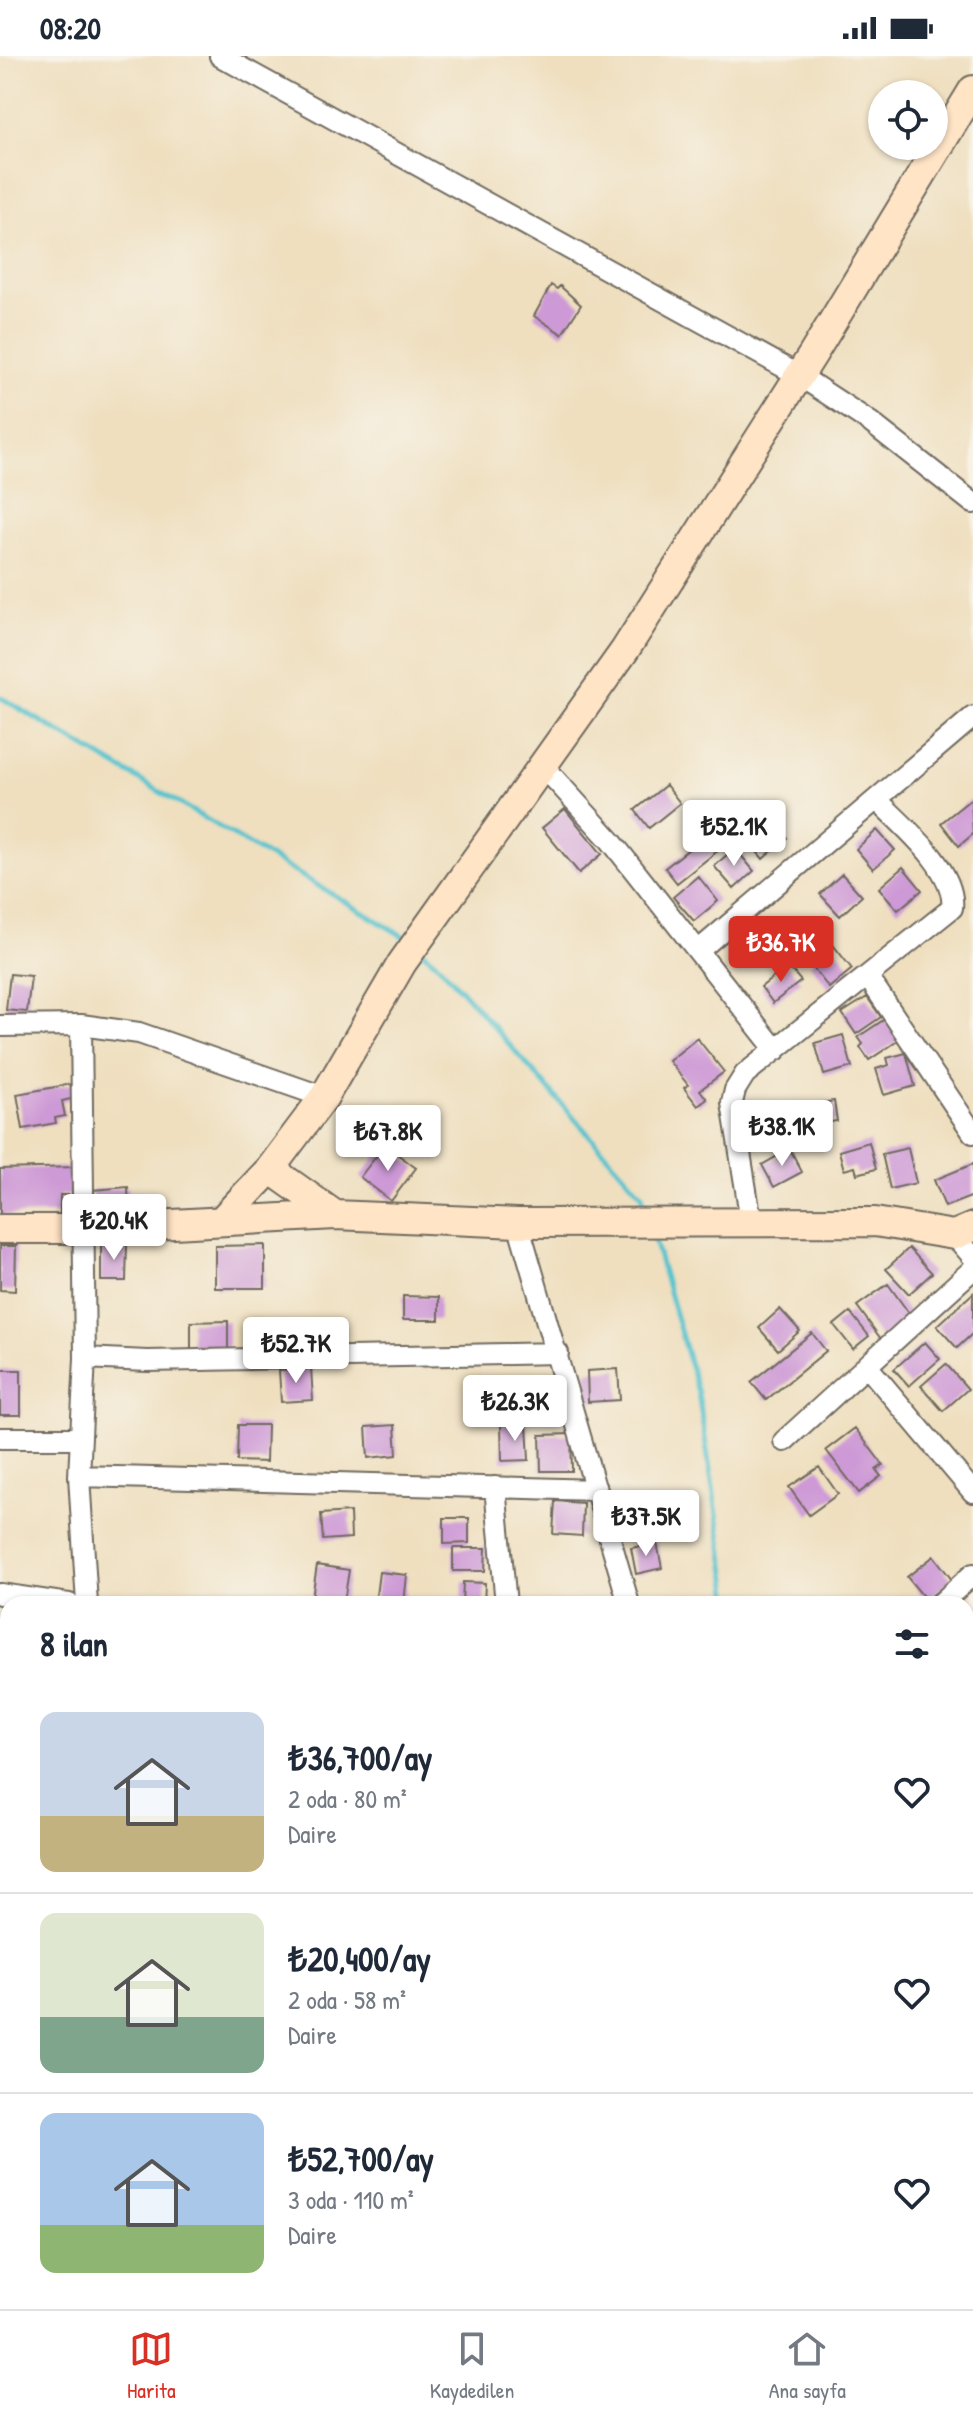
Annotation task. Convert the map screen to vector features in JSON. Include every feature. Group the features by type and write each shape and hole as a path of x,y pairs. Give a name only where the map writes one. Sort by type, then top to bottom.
{"street":[{"path":"220,56 800,376 870,422 973,503"},
{"path":"222,1220 270,1169 324,1097 402,963 625,650 800,376 973,90"},
{"path":"698,951 973,717"},
{"path":"543,766 611,841 776,1050"},
{"path":"751,1221 732,1103 735,1090 745,1074 944,916 953,903 950,882 917,840 877,800"},
{"path":"868,977 973,1133"},
{"path":"0,1026 81,1025 139,1033 324,1097"},
{"path":"81,1025 85,1358 79,1476 86,1596"},
{"path":"270,1169 335,1215"},
{"path":"0,1229 83,1229 335,1215 518,1223 626,1220 875,1222 964,1231 973,1257"},
{"path":"518,1223 627,1596"},
{"path":"784,1441 973,1269"},
{"path":"85,1358 147,1361 558,1353"},
{"path":"867,1366 973,1492"},
{"path":"0,1438 79,1438"},
{"path":"79,1476 597,1490"},
{"path":"495,1487 505,1596"},
{"path":"949,1596 973,1574"}],"building":[{"path":"551,285 557,289 560,286 581,305 562,334 534,316"},
{"path":"666,785 680,803 649,828 635,810"},
{"path":"971,799 973,834 959,846 941,823"},
{"path":"565,809 602,854 579,873 542,828"},
{"path":"769,816 787,838 763,859 744,836"},
{"path":"877,830 895,850 873,869 856,849"},
{"path":"708,834 720,849 677,883 665,868"},
{"path":"735,848 754,871 734,889 714,866"},
{"path":"903,867 922,890 898,910 879,888"},
{"path":"842,874 862,896 840,916 820,894"},
{"path":"698,876 718,901 694,921 673,897"},
{"path":"834,946 852,969 829,988 810,964"},
{"path":"788,966 801,981 773,1003 761,987"},
{"path":"10,974 31,976 27,1012 6,1010"},
{"path":"867,997 881,1017 856,1034 842,1013"},
{"path":"885,1019 899,1040 869,1060 860,1047 863,1044 858,1037"},
{"path":"843,1035 852,1067 824,1075 815,1043"},
{"path":"697,1038 724,1072 700,1090 707,1099 698,1106 684,1088 688,1085 669,1061"},
{"path":"906,1053 915,1086 884,1095 876,1069 889,1065 887,1058"},
{"path":"77,1083 79,1097 62,1101 65,1116 55,1118 56,1123 23,1129 17,1094"},
{"path":"834,1101 837,1121 768,1132 765,1113"},
{"path":"869,1142 876,1169 857,1174 855,1167 844,1170 839,1151"},
{"path":"385,1145 416,1168 391,1201 360,1177"},
{"path":"908,1148 916,1183 890,1189 882,1154"},
{"path":"790,1149 802,1172 774,1187 762,1165"},
{"path":"973,1164 973,1196 945,1207 934,1180"},
{"path":"77,1167 77,1195 60,1195 60,1214 0,1215 0,1169"},
{"path":"128,1187 129,1212 94,1215 92,1190"},
{"path":"101,1243 127,1244 126,1281 101,1281"},
{"path":"265,1245 265,1288 215,1288 215,1246"},
{"path":"0,1246 16,1246 15,1291 0,1290"},
{"path":"909,1248 932,1273 909,1294 886,1269"},
{"path":"888,1284 911,1316 881,1339 857,1306"},
{"path":"973,1293 973,1333 957,1348 937,1326"},
{"path":"403,1296 439,1297 439,1320 403,1320"},
{"path":"780,1309 800,1331 778,1350 759,1328"},
{"path":"850,1312 869,1336 853,1349 834,1325"},
{"path":"228,1321 228,1351 191,1351 191,1322"},
{"path":"812,1333 826,1351 766,1400 751,1382"},
{"path":"925,1342 940,1359 909,1386 894,1369"},
{"path":"946,1364 968,1389 943,1411 921,1386"},
{"path":"311,1368 313,1400 281,1402 279,1370"},
{"path":"618,1369 620,1400 588,1402 587,1371"},
{"path":"0,1370 21,1370 21,1415 0,1415"},
{"path":"491,1393 529,1393 530,1416 491,1416"},
{"path":"527,1424 529,1460 502,1461 501,1425"},
{"path":"238,1425 267,1425 266,1462 237,1461"},
{"path":"395,1425 397,1455 368,1458 366,1427"},
{"path":"855,1428 883,1465 876,1470 881,1476 859,1493 826,1450"},
{"path":"571,1434 572,1471 541,1471 540,1435"},
{"path":"819,1467 838,1494 809,1515 789,1487"},
{"path":"555,1501 583,1503 582,1536 553,1534"},
{"path":"350,1512 351,1538 323,1540 321,1514"},
{"path":"444,1518 469,1518 469,1543 444,1544"},
{"path":"657,1543 662,1568 636,1574 631,1548"},
{"path":"453,1548 486,1548 485,1571 453,1571"},
{"path":"934,1556 952,1580 931,1596 923,1596 907,1577"},
{"path":"317,1565 349,1570 345,1596 312,1596"},
{"path":"379,1572 407,1575 405,1596 376,1596"},
{"path":"463,1582 485,1583 484,1596 462,1596"}],"waterway":[{"path":"0,697 408,939"},
{"path":"422,951 441,967 642,1195 646,1212"},
{"path":"652,1233 698,1393 730,1596"}]}
